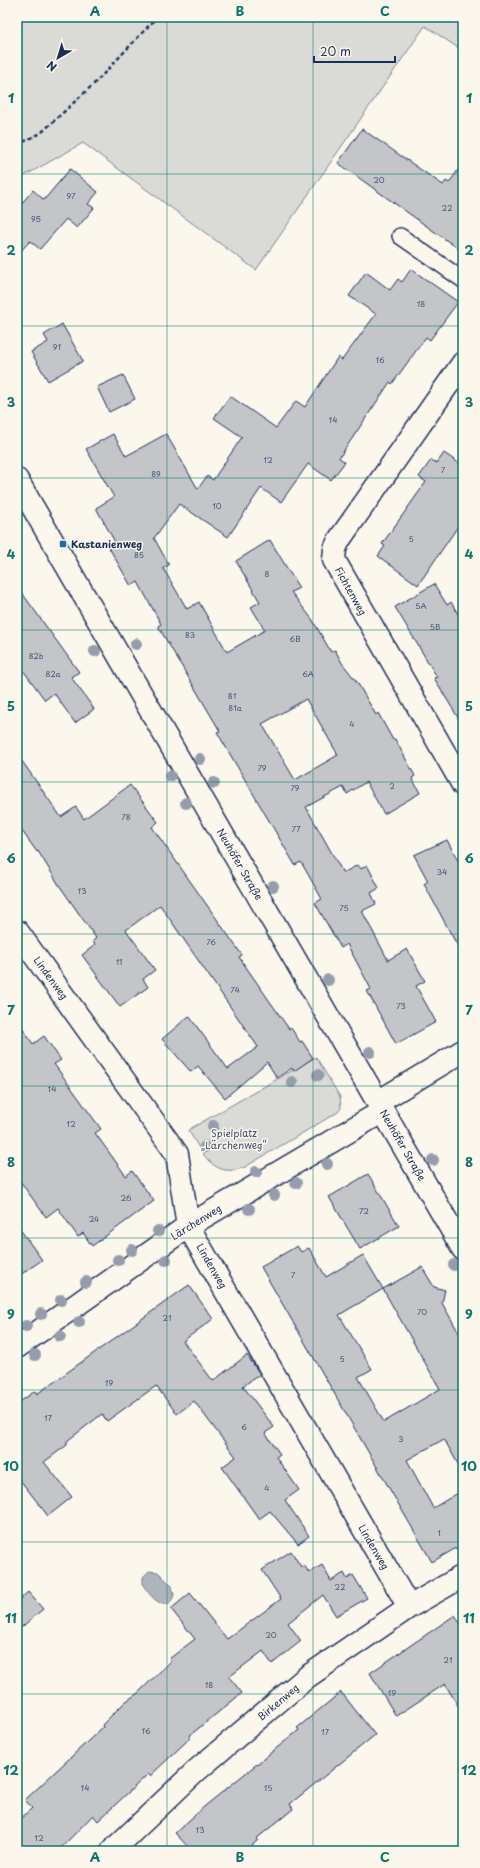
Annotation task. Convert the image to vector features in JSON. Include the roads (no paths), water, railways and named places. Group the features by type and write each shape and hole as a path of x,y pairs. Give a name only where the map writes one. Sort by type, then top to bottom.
{"street":[{"name":"Fichtenweg","path":"463,363 339,540 335,549 334,560 463,785"},
{"name":"Neuhöfer Straße","path":"17,480 463,1249"},
{"name":"Lindenweg","path":"17,931 177,1154 188,1226 409,1607"},
{"name":"Lärchenweg","path":"17,1347 188,1226 381,1106 463,1051"},
{"name":"Birkenweg","path":"112,1851 196,1771 307,1677 409,1607 463,1576"}],"lane":[{"path":"400,236 463,280"}],"place":[{"name":"Kastanienweg","path":"63,544"}],"park label":[{"name":"Spielplatz „Lärchenweg“","path":"234,1138"}]}
